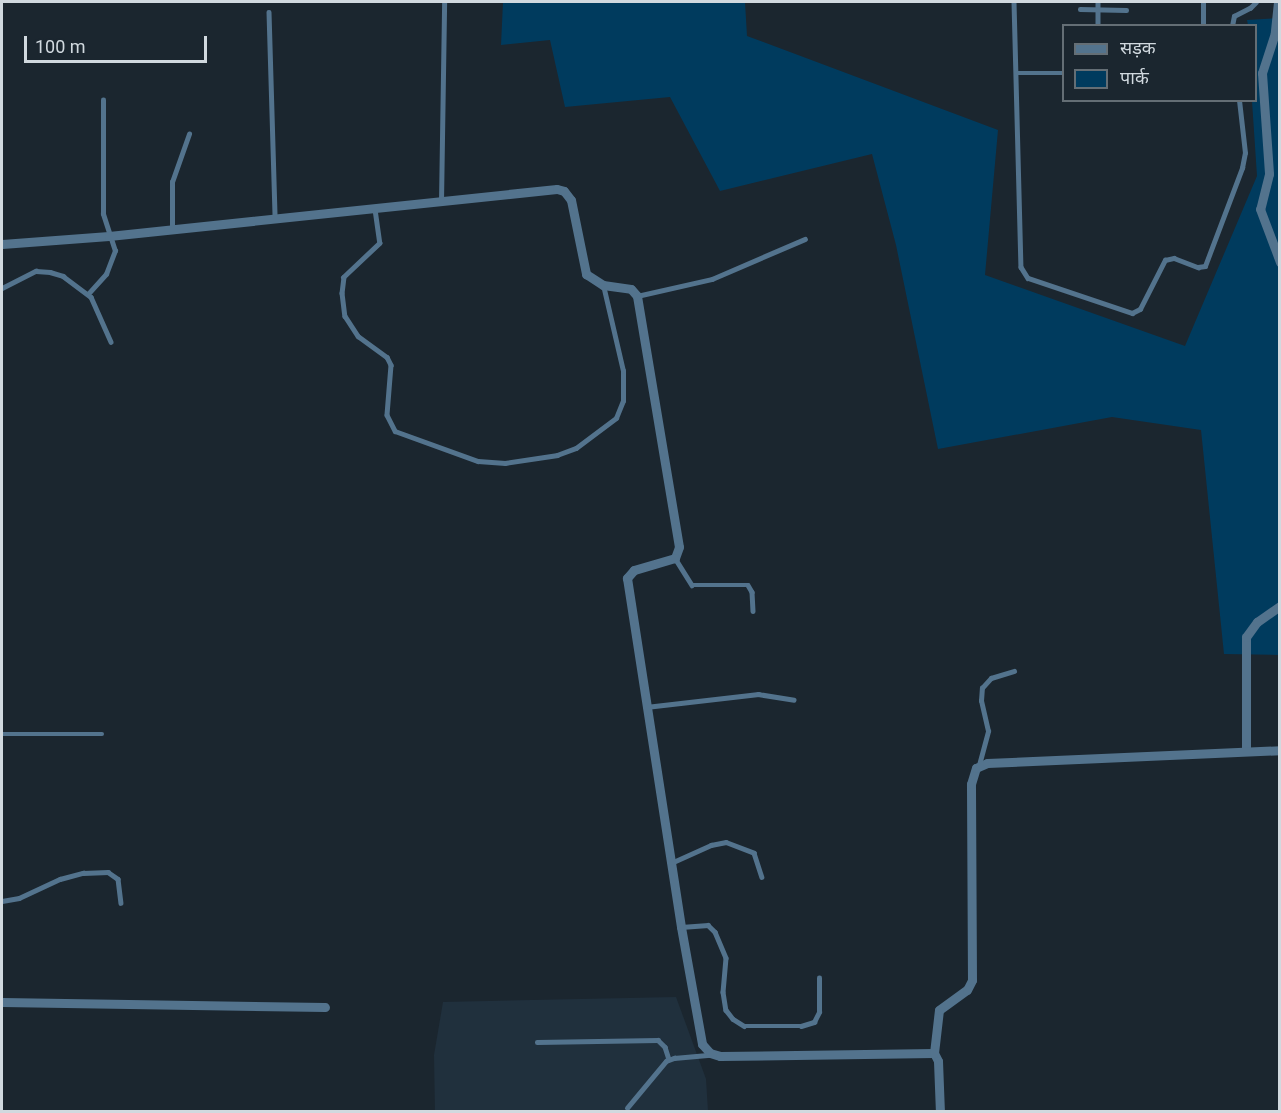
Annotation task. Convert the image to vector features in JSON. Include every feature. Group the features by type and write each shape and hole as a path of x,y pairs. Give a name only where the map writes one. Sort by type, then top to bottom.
{"street":[{"path":"1278,2 1275,33 1262,73 1269,174 1260,209 1280,262"},
{"path":"2,244 109,236 557,189 564,191 571,200 584,269 589,277 603,285 631,289 636,296 680,547 675,558 634,570 627,578 670,862 700,1038 706,1050 713,1055 934,1053"},
{"path":"1246,750 1246,637 1257,622 1280,606"},
{"path":"940,1112 939,1067 934,1053 939,1010 967,990 972,980 971,784 973,773 979,765 1280,750"},
{"path":"2,1002 325,1007"}],"lane":[{"path":"441,202 444,2"},
{"path":"1014,2 1022,272 1028,278 1132,313 1140,309 1165,260 1174,258 1201,267 1209,260 1242,168 1245,153 1239,102"},
{"path":"1098,2 1098,24"},
{"path":"1203,2 1203,24"},
{"path":"1232,24 1234,15 1251,8 1256,2"},
{"path":"1080,9 1126,9"},
{"path":"269,12 275,218"},
{"path":"1016,73 1062,72"},
{"path":"88,294 106,274 115,247 109,236 103,214 103,100"},
{"path":"172,229 172,182 189,135"},
{"path":"375,209 380,243 344,277 342,293 345,316 358,336 387,357 391,365 387,415 395,431 478,461 505,463 557,455 576,448 616,418 623,401 623,371 603,285"},
{"path":"636,296 712,279 805,238"},
{"path":"2,288 36,271 63,276 88,294 111,342"},
{"path":"675,558 692,585 747,585 752,592 753,611"},
{"path":"979,765 988,731 981,701 982,688 991,678 1014,671"},
{"path":"646,706 758,694 794,700"},
{"path":"2,734 102,734"},
{"path":"670,862 711,845 726,842 754,853 762,877"},
{"path":"2,901 19,898 60,879 83,873 108,872 118,879 121,903"},
{"path":"681,927 703,925 715,932 726,958 723,992 726,1010 733,1019 744,1026 801,1026 814,1022 819,1012 819,978"},
{"path":"537,1042 658,1040 665,1047 669,1059"},
{"path":"627,1108 669,1059 713,1055"}],"shaded area":[{"path":"676,997 706,1079 708,1111 435,1112 434,1055 443,1002"}],"green space":[{"path":"503,2 745,2 747,36 998,130 985,275 1185,346 1257,176 1252,102 1257,102 1257,24 1248,24 1247,20 1279,18 1279,655 1224,654 1201,430 1112,417 938,449 896,245 872,154 720,191 670,97 565,107 550,40 501,45"}]}
